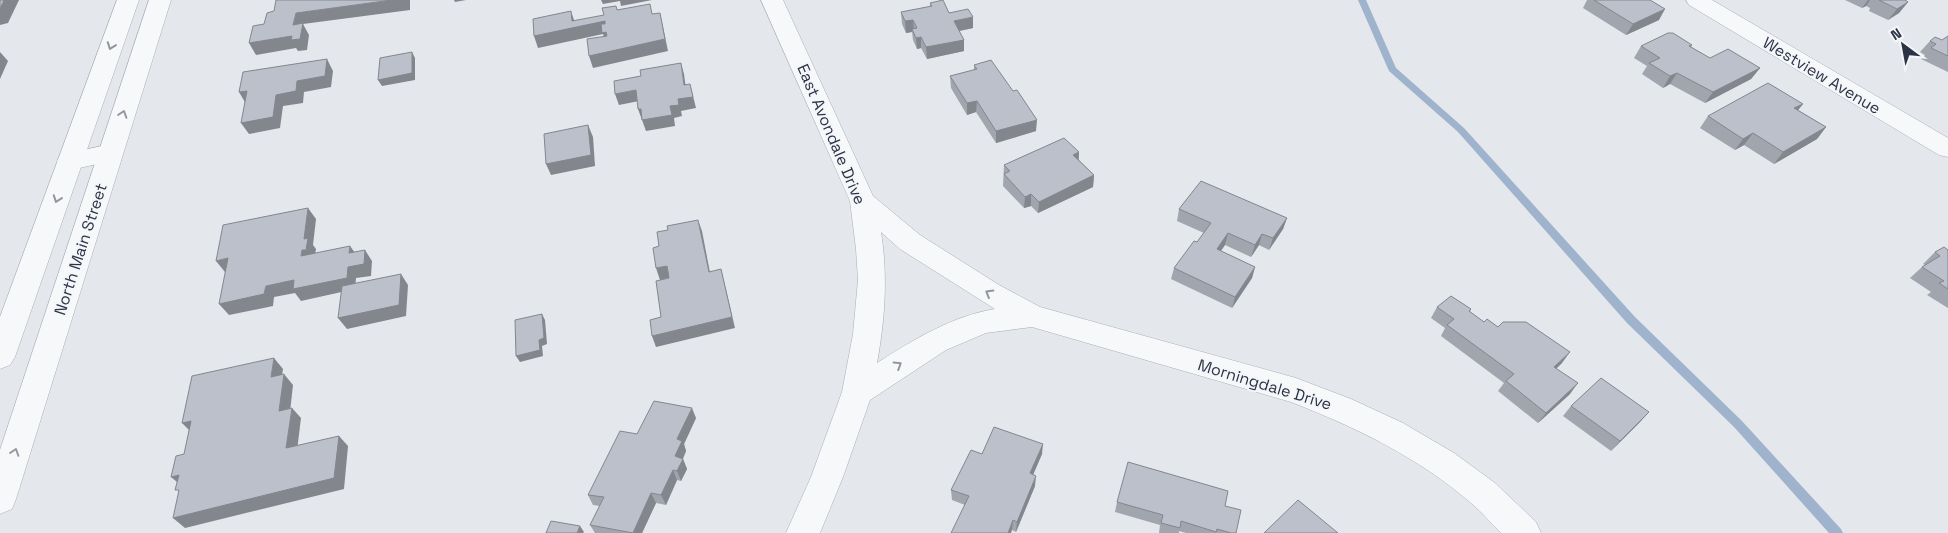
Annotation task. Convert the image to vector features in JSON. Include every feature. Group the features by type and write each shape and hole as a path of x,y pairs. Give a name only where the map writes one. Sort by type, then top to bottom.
{"street":[{"path":"0,357 128,0"},
{"name":"North Main Street","path":"0,499 160,0"},
{"name":"East Avondale Drive","path":"772,0 863,201 870,249 872,280 868,334 858,392 827,477 803,533"},
{"name":"Westview Avenue","path":"1697,0 1948,149"},
{"path":"70,161 111,153"},
{"name":"Morningdale Drive","path":"863,201 910,242 989,293 1032,316 1296,391 1340,408 1392,432 1443,463 1482,493 1524,533"},
{"name":"Morningdale Drive","path":"858,392 902,362 947,338 986,322 1032,316"}],"building":[{"path":"0,0 4,0 0,9"},
{"path":"276,0 392,0 296,13 293,25 303,23 300,39 291,40 292,36 249,43 253,26 264,24 267,13 274,11"},
{"path":"943,0 949,13 968,9 973,17 954,21 964,40 926,47 921,37 916,38 912,29 917,28 913,20 905,21 901,12 932,6 930,3"},
{"path":"1594,0 1650,0 1665,9 1633,24"},
{"path":"1879,0 1905,0 1908,2 1897,9"},
{"path":"650,4 652,14 660,13 665,39 589,56 587,39 607,36 606,32 602,33 601,24 605,24 605,21 534,36 533,19 571,11 572,21 604,15 602,8 616,6 617,10"},
{"path":"1668,33 1673,33 1692,45 1689,46 1710,58 1728,49 1760,68 1713,92 1677,73 1670,76 1649,63 1660,58 1641,46"},
{"path":"1948,36 1948,56 1931,48 1936,44 1930,41 1935,37 1942,40"},
{"path":"412,52 412,73 378,80 380,58"},
{"path":"327,59 325,76 297,81 296,91 276,95 273,117 241,123 247,91 239,92 243,72"},
{"path":"991,60 1013,91 1017,90 1037,120 996,131 977,101 967,103 950,76 977,69 974,65"},
{"path":"681,63 684,85 690,84 693,97 678,99 679,105 670,106 672,115 642,120 641,109 638,109 636,90 615,94 614,81 641,76 640,70"},
{"path":"1768,83 1803,104 1794,108 1826,127 1783,152 1753,133 1743,139 1708,116"},
{"path":"588,125 591,155 546,164 544,134"},
{"path":"1064,138 1079,152 1073,155 1094,175 1039,202 1031,194 1025,197 1004,174 1010,171 1004,165"},
{"path":"1201,181 1287,218 1273,238 1262,234 1255,245 1228,233 1217,249 1255,267 1235,297 1174,268 1194,241 1197,242 1211,223 1179,209"},
{"path":"308,208 304,239 308,238 306,250 302,250 301,256 350,246 349,253 365,250 364,264 348,267 347,278 293,289 294,280 266,286 264,294 219,304 228,258 216,261 223,225"},
{"path":"698,220 709,272 721,269 732,317 652,336 650,320 661,317 656,281 669,278 667,266 656,268 653,248 659,246 657,232 668,230 667,226"},
{"path":"1944,247 1948,250 1948,289 1939,283 1944,281 1922,267 1940,256 1935,252"},
{"path":"401,274 399,305 338,318 342,286"},
{"path":"1451,296 1471,309 1469,311 1484,322 1487,319 1498,327 1503,322 1526,322 1570,352 1554,367 1578,383 1546,413 1506,381 1514,374 1447,325 1454,319 1437,307"},
{"path":"542,314 544,338 539,340 540,350 516,356 515,320"},
{"path":"274,358 271,377 284,374 279,411 292,408 286,448 339,436 334,478 173,518 179,490 175,490 179,475 171,477 176,456 184,454 191,421 182,423 192,376"},
{"path":"1601,378 1649,412 1620,441 1571,406"},
{"path":"654,401 692,408 677,439 682,441 675,456 683,459 677,471 673,470 661,495 651,493 633,533 590,525 604,497 588,495 620,431 637,434"},
{"path":"994,427 1043,444 1030,473 1036,476 1017,522 1013,520 1008,533 951,533 969,496 951,490 971,450 982,454"},
{"path":"1128,462 1228,491 1225,506 1241,510 1236,533 1217,529 1216,532 1181,521 1180,528 1161,523 1163,515 1117,502"},
{"path":"1298,500 1338,533 1264,533"},
{"path":"551,521 580,526 577,533 546,533"}],"waterway":[{"path":"1362,0 1392,69 1461,130 1631,320 1738,424 1837,533"}]}
